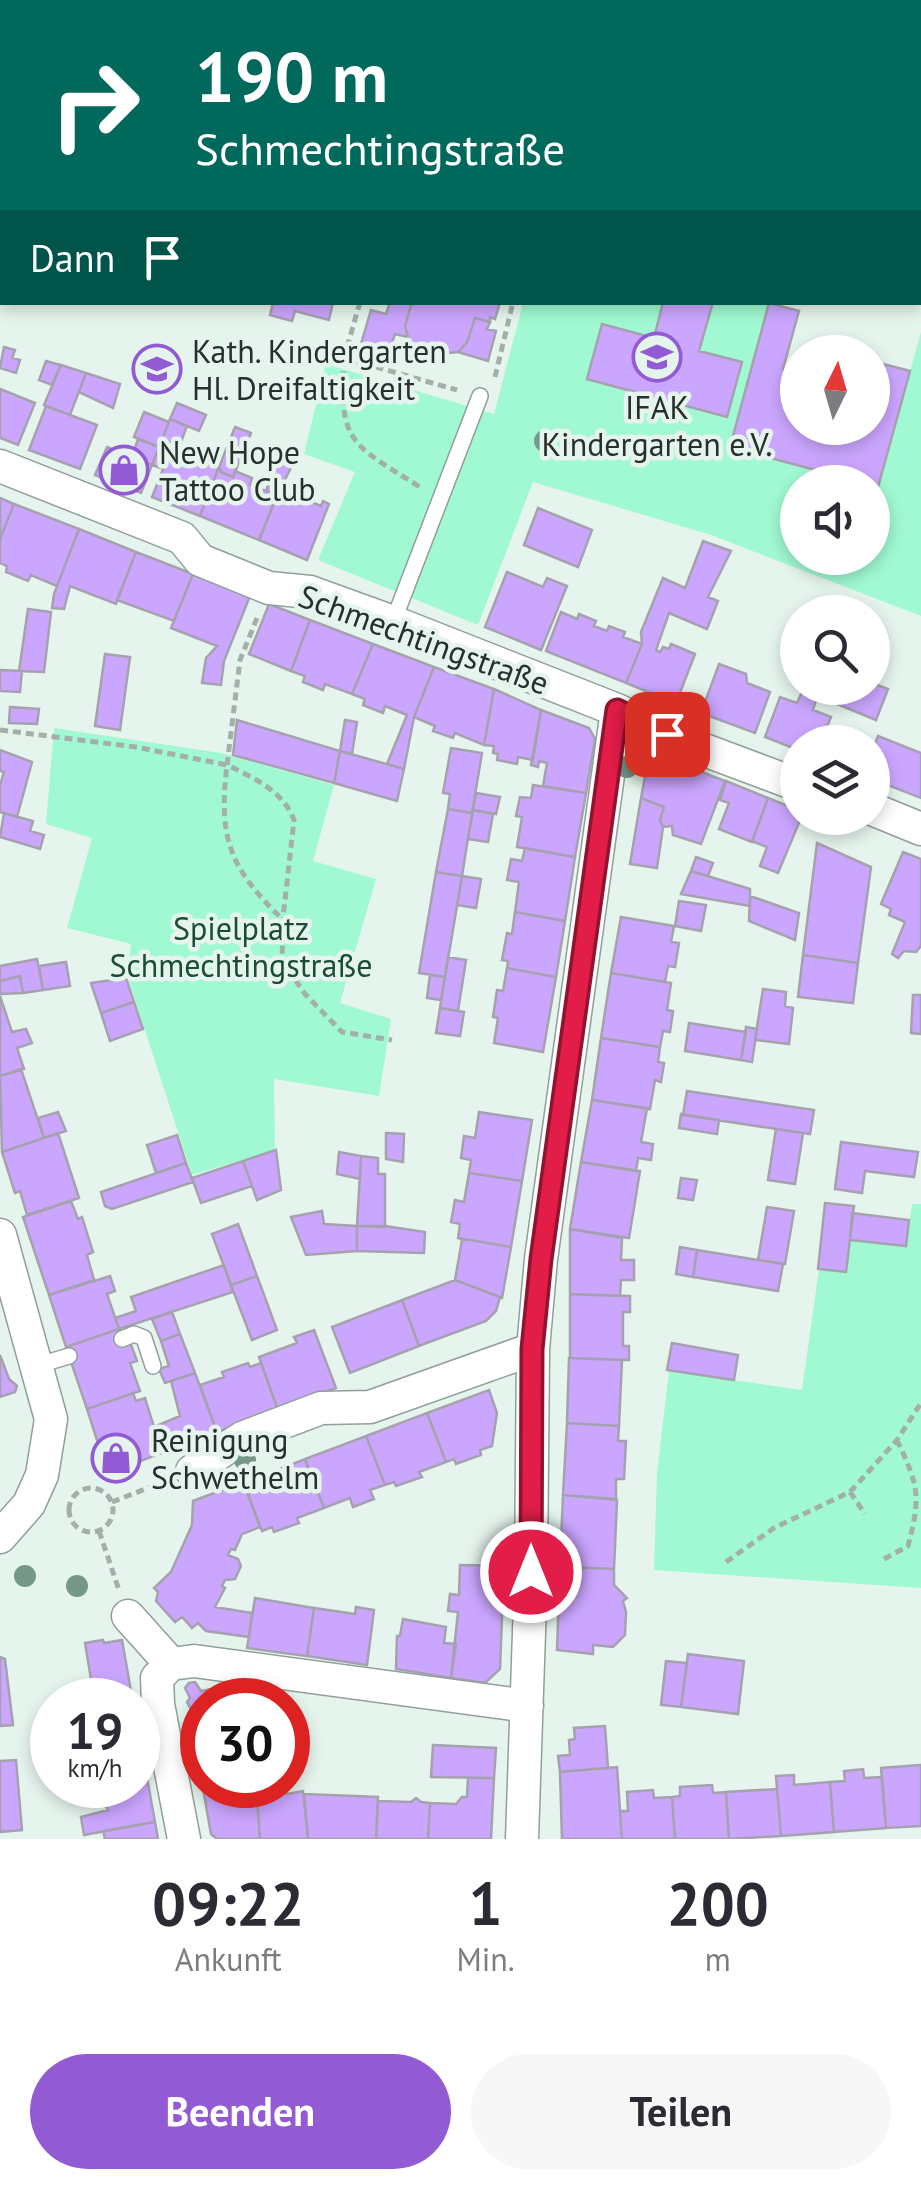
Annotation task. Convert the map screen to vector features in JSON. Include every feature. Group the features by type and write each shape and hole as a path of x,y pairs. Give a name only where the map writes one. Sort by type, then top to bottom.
{"street":[{"name":"Schmechtingstraße","path":"0,466 182,538 200,560 269,588 310,592 392,622 780,779"},
{"path":"522,1839 528,1706 532,1349 617,710"},
{"path":"890,816 921,828"},
{"path":"0,1235 51,1371 51,1419 42,1475 28,1504 0,1538"},
{"path":"192,1471 242,1438 321,1408 370,1407 532,1349"},
{"path":"128,1616 170,1664"},
{"path":"184,1839 158,1704 157,1678 170,1664 194,1661 528,1706"}],"lane":[{"path":"392,622 480,396"},
{"path":"122,1338 134,1334 144,1338 152,1366"}],"path":[{"path":"359,305 344,358 344,421 361,450 440,499"},
{"path":"495,377 512,305"},
{"path":"344,358 480,396"},
{"path":"269,588 240,660 222,805 234,864 282,920"},
{"path":"0,730 136,747 227,766 252,776 272,791 294,820 282,920 282,961 305,994 342,1032 392,1040"},
{"path":"726,1562 774,1528 850,1492 897,1440 921,1403"},
{"path":"884,1559 908,1546 920,1500 897,1440"},
{"path":"112,1502 192,1471"},
{"path":"95,1487 106,1492 112,1502 114,1514 99,1531 77,1528 70,1518 69,1506 74,1495 83,1489 95,1487"},
{"path":"850,1492 865,1514"},
{"path":"99,1531 128,1616"}],"green space":[{"path":"522,305 768,305 730,447 797,465 780,465 780,562 711,535 533,482 478,625 318,560 355,472 304,454 326,364 494,414"},
{"path":"921,332 921,616 890,604 890,595 867,595 815,575 890,575 890,465 884,465"},
{"name":"Spielplatz Schmechtingstraße","path":"54,728 221,753 334,785 313,861 376,879 340,1003 391,1019 379,1096 274,1079 275,1150 192,1175 127,975 131,944 67,928 92,838 46,824"},
{"path":"912,1204 921,1204 921,1588 654,1570 657,1473 669,1371 802,1390 819,1269 845,1271 851,1239 906,1246"}],"building":[{"path":"272,305 332,305 329,320 295,311 292,321 270,315"},
{"path":"389,305 411,305 405,326 408,337 395,334 389,352 361,344 371,310 386,314"},
{"path":"411,305 499,306 490,322 475,318 467,342 458,352 427,355 415,348 405,326"},
{"name":"IFAK Kindergarten e.V.","path":"662,305 712,305 699,351 742,362 727,417 587,379 602,324 654,338"},
{"path":"768,305 799,311 792,335 780,335 780,445 890,445 884,465 797,465 730,447"},
{"path":"475,318 490,322 487,329 496,331 488,361 458,352 467,342"},
{"path":"4,347 15,350 12,358 20,360 16,373 0,368"},
{"path":"46,361 61,365 52,385 39,380"},
{"path":"61,365 86,373 70,415 44,405"},
{"path":"890,366 910,371 890,444"},
{"path":"86,373 120,384 113,408 79,392"},
{"path":"0,389 35,403 18,445 0,438"},
{"path":"177,403 206,415 199,431 170,419"},
{"path":"46,406 97,425 80,469 29,450"},
{"path":"144,412 169,422 159,447 134,437"},
{"path":"170,419 187,426 179,447 162,440"},
{"path":"235,427 251,433 233,477 219,467"},
{"path":"138,439 159,447 152,465 132,457"},
{"path":"162,440 173,444 163,469 152,465"},
{"path":"173,444 180,447 179,452 219,467 200,516 152,497"},
{"name":"New Hope Tattoo Club","path":"107,447 152,465 141,493 95,475"},
{"path":"280,454 295,460 277,495 266,491"},
{"path":"219,467 233,477 235,471 252,478 250,485 277,495 259,540 200,516"},
{"path":"280,489 321,506 323,501 329,504 307,560 259,540"},
{"path":"0,498 14,504 0,539"},
{"path":"14,504 79,529 57,586 31,575 28,581 6,572 7,566 0,563 0,539"},
{"path":"538,508 592,530 578,567 524,545"},
{"path":"79,529 136,552 116,604 70,586 64,609 52,608"},
{"path":"703,541 731,551 708,597 718,601 707,629 669,613 656,650 669,649 671,644 695,654 676,703 626,683 663,578 685,588"},
{"path":"136,552 193,574 174,621 117,600"},
{"path":"507,572 543,587 547,578 567,586 541,650 485,627"},
{"path":"193,574 250,596 224,661 221,685 202,683 206,658 217,646 171,628"},
{"path":"269,604 310,620 291,671 249,654"},
{"path":"28,609 51,612 44,672 19,671"},
{"path":"561,612 596,621 594,626 607,631 609,626 625,632 623,637 642,644 626,683 546,651"},
{"path":"310,620 373,644 352,694 325,684 323,690 303,682 305,676 291,671"},
{"path":"373,644 434,667 414,717 404,769 387,764 407,715 385,706 383,713 363,705 365,699 352,694"},
{"path":"105,654 130,657 120,730 95,726"},
{"path":"719,664 746,674 747,683 770,692 755,733 701,713"},
{"path":"434,667 494,689 484,745 455,733 453,738 433,731 435,726 414,717"},
{"path":"0,670 22,671 20,692 0,691"},
{"path":"494,689 541,710 533,760 518,757 517,764 497,760 494,746 484,745"},
{"path":"780,697 780,705 815,705 813,710 831,717 828,725 780,725 780,743 765,737"},
{"path":"839,705 882,705 876,720"},
{"path":"10,707 39,709 37,724 9,723"},
{"path":"541,710 589,728 595,739 586,793 543,786 547,763 531,765"},
{"path":"237,720 340,751 334,783 233,755"},
{"path":"345,720 357,722 352,754 340,751"},
{"path":"890,741 921,753 921,798 890,786"},
{"path":"451,748 482,753 472,813 448,809 450,794 443,793"},
{"path":"0,750 32,762 17,817 0,812 4,772 0,771"},
{"path":"340,751 404,769 397,801 334,783"},
{"path":"658,755 725,781 701,844 673,835 672,826 663,827 660,820 664,807 641,798 648,761"},
{"path":"726,781 768,798 752,842 719,829 729,803 720,800"},
{"path":"533,785 586,793 575,857 517,847 522,817 516,816 520,797 531,798"},
{"path":"476,793 500,797 496,814 473,810"},
{"path":"641,798 664,807 657,868 630,864"},
{"path":"768,798 780,803 780,835 794,835 778,873 760,866 767,847 752,841"},
{"path":"448,809 472,813 462,876 436,872"},
{"path":"473,810 493,814 488,842 468,839"},
{"path":"4,813 33,821 30,831 44,835 40,849 0,837"},
{"path":"817,843 871,867 858,963 803,955"},
{"path":"525,848 575,857 565,921 515,912 519,882 507,880 511,859 522,861"},
{"path":"903,852 921,859 921,946 916,952 904,951 898,958 892,954 905,922 889,915 891,909 881,904"},
{"path":"696,857 713,863 708,876 691,871"},
{"path":"691,871 750,889 750,906 681,894"},
{"path":"436,872 462,876 445,977 419,973"},
{"path":"462,876 481,879 476,908 457,905"},
{"path":"750,896 799,913 795,940 749,921"},
{"path":"679,901 706,905 701,931 675,926"},
{"path":"515,912 565,921 556,977 507,968 508,961 502,960"},
{"path":"621,917 674,926 671,942 679,943 675,967 668,966 665,982 611,973"},
{"path":"803,955 858,963 853,1003 798,997"},
{"path":"448,957 466,960 458,1011 440,1008"},
{"path":"37,959 43,990 23,993 20,976 0,981 0,966"},
{"path":"66,962 70,986 43,990 39,966"},
{"path":"507,968 556,977 543,1052 494,1043 497,990 503,991"},
{"path":"611,973 671,983 667,1010 673,1011 670,1032 663,1031 660,1047 601,1038"},
{"path":"430,975 445,977 441,1000 427,998"},
{"path":"20,976 23,993 0,994 0,981"},
{"path":"126,978 134,1002 101,1013 91,983"},
{"path":"763,989 786,992 785,1006 793,1008 789,1044 755,1040"},
{"path":"913,995 921,995 921,1034 911,1033"},
{"path":"0,996 12,1032 26,1029 32,1043 17,1048 24,1069 0,1076"},
{"path":"134,1002 143,1029 110,1041 101,1013"},
{"path":"440,1008 464,1012 460,1036 436,1033"},
{"path":"689,1023 746,1032 741,1060 685,1051"},
{"path":"746,1027 757,1029 752,1062 741,1060"},
{"path":"601,1038 660,1047 658,1062 664,1063 661,1082 655,1080 650,1109 592,1100"},
{"path":"21,1069 44,1138 2,1152 0,1076"},
{"path":"687,1091 814,1110 810,1134 683,1115"},
{"path":"592,1100 647,1108 641,1142 653,1144 651,1160 638,1158 636,1171 581,1162"},
{"path":"58,1112 66,1131 44,1138 38,1118"},
{"path":"479,1112 532,1120 522,1181 469,1173 471,1160 461,1158 464,1136 475,1138"},
{"path":"681,1114 719,1120 717,1134 679,1128"},
{"path":"776,1129 803,1133 795,1184 768,1180"},
{"path":"58,1133 79,1198 27,1215 20,1191 15,1193 2,1152"},
{"path":"386,1133 404,1134 403,1162 386,1159"},
{"path":"177,1135 186,1163 156,1173 147,1145"},
{"path":"841,1142 918,1152 914,1177 865,1171 862,1193 835,1189"},
{"path":"276,1150 281,1190 257,1200 243,1161"},
{"path":"339,1152 361,1156 360,1179 337,1174"},
{"path":"361,1156 378,1158 378,1174 385,1174 385,1227 357,1226"},
{"path":"243,1161 252,1186 201,1203 192,1178"},
{"path":"581,1162 640,1171 629,1238 570,1229"},
{"path":"186,1163 193,1182 112,1209 105,1206 101,1192"},
{"path":"469,1173 522,1181 511,1247 458,1238 460,1224 451,1222 455,1200 464,1202"},
{"path":"681,1178 697,1180 693,1200 678,1198"},
{"path":"71,1201 78,1219 82,1217 93,1252 87,1255 94,1280 49,1295 23,1217"},
{"path":"825,1203 854,1206 846,1272 818,1269"},
{"path":"767,1207 794,1211 785,1264 758,1260"},
{"path":"322,1211 324,1224 357,1226 357,1251 306,1255 291,1217"},
{"path":"852,1213 909,1220 906,1246 850,1240"},
{"path":"238,1224 257,1276 231,1285 212,1234"},
{"path":"357,1226 425,1232 424,1253 357,1251"},
{"path":"570,1229 622,1238 621,1260 634,1260 634,1280 621,1280 620,1296 570,1294"},
{"path":"458,1238 511,1247 502,1298 455,1280 462,1240"},
{"path":"680,1247 697,1250 693,1277 676,1274"},
{"path":"697,1250 783,1264 778,1291 693,1277"},
{"path":"224,1265 233,1292 119,1329 115,1318 136,1311 131,1297"},
{"path":"110,1276 115,1291 107,1294 119,1329 66,1347 49,1295"},
{"path":"257,1276 277,1330 252,1340 231,1285"},
{"path":"455,1280 500,1297 496,1311 486,1321 419,1346 402,1300"},
{"path":"570,1294 630,1296 630,1312 623,1312 623,1346 629,1346 629,1360 570,1358"},
{"path":"402,1300 419,1346 350,1373 332,1327"},
{"path":"172,1312 180,1334 161,1341 152,1319"},
{"path":"119,1329 124,1344 130,1342 137,1361 130,1363 140,1391 87,1409 66,1347"},
{"path":"314,1330 336,1388 278,1410 259,1357 297,1343 294,1337"},
{"path":"180,1334 195,1373 165,1383 159,1369 169,1366 161,1341"},
{"path":"672,1343 738,1355 734,1380 667,1370"},
{"path":"0,1355 9,1379 17,1386 15,1392 0,1397"},
{"path":"569,1358 622,1360 619,1426 567,1423"},
{"path":"248,1363 250,1367 261,1363 278,1410 217,1432 200,1385"},
{"path":"195,1373 217,1432 117,1470 105,1465 87,1409 133,1393 136,1401 145,1398 154,1427 180,1416 171,1381"},
{"path":"489,1390 497,1413 492,1446 480,1450 481,1455 456,1464 454,1459 446,1462 427,1413"},
{"path":"427,1413 446,1462 419,1472 422,1477 396,1486 394,1482 385,1485 366,1436"},
{"path":"567,1423 619,1426 618,1441 626,1441 624,1479 616,1479 616,1499 563,1495"},
{"path":"366,1436 385,1485 370,1490 374,1499 353,1507 350,1498 324,1508 305,1459"},
{"path":"305,1459 324,1508 297,1518 299,1523 274,1532 272,1527 262,1531 244,1483"},
{"path":"243,1482 260,1527 242,1534 235,1550 231,1549 228,1555 238,1559 241,1566 235,1579 225,1580 215,1607 252,1613 249,1637 206,1631 198,1623 192,1628 182,1617 175,1622 156,1601 158,1592 154,1588 171,1572 192,1525 193,1501"},
{"path":"563,1495 617,1500 614,1569 560,1567"},
{"path":"460,1565 504,1566 500,1669 485,1683 451,1678 458,1612 448,1611 450,1594 459,1595"},
{"path":"560,1567 614,1569 614,1585 627,1598 623,1601 625,1635 613,1647 593,1645 593,1654 557,1650"},
{"path":"255,1598 314,1608 307,1656 247,1648"},
{"path":"356,1607 374,1610 367,1665 307,1656 314,1608 355,1614"},
{"path":"403,1619 446,1627 444,1643 456,1644 451,1678 396,1669 397,1636"},
{"path":"122,1640 129,1678 91,1678 85,1643"},
{"path":"688,1654 744,1661 738,1714 681,1707"},
{"path":"0,1657 5,1659 13,1725 0,1726"},
{"path":"666,1661 687,1663 681,1707 661,1705"},
{"path":"605,1726 608,1768 560,1772 558,1756 570,1755 569,1740 575,1739 574,1728"},
{"path":"433,1745 496,1748 494,1778 431,1777"},
{"path":"16,1760 22,1830 0,1832 0,1761"},
{"path":"921,1765 921,1826 886,1828 881,1768"},
{"path":"617,1767 622,1839 562,1839 560,1772"},
{"path":"863,1769 864,1778 882,1777 886,1828 834,1832 830,1782 845,1781 844,1771"},
{"path":"794,1775 794,1785 830,1782 834,1832 781,1836 776,1776"},
{"path":"468,1778 494,1778 491,1839 428,1839 430,1803 456,1804 467,1797"},
{"path":"712,1785 713,1793 726,1792 729,1839 675,1839 672,1797 680,1796 680,1787"},
{"path":"777,1789 781,1836 729,1839 726,1792"},
{"path":"653,1790 654,1798 672,1797 675,1839 622,1839 620,1811 628,1811 627,1792"},
{"path":"310,1794 378,1797 376,1839 308,1839 305,1808 310,1808"},
{"path":"416,1798 430,1803 428,1839 376,1839 378,1801 411,1802"},
{"path":"152,1808 155,1822 84,1835 81,1817 108,1810"},
{"path":"206,1808 258,1808 260,1839 217,1839 211,1834"},
{"path":"258,1808 305,1808 308,1839 260,1839"},
{"path":"155,1822 158,1839 105,1839 103,1831"}],"place":[{"name":"IFAK Kindergarten e.V.","path":"657,357"},
{"name":"Kath. Kindergarten Hl. Dreifaltigkeit","path":"157,369"},
{"name":"New Hope Tattoo Club","path":"124,470"},
{"name":"Reinigung Schwethelm","path":"116,1458"}],"route":[{"path":"531,1572 532,1349 617,710 667,734"}]}
